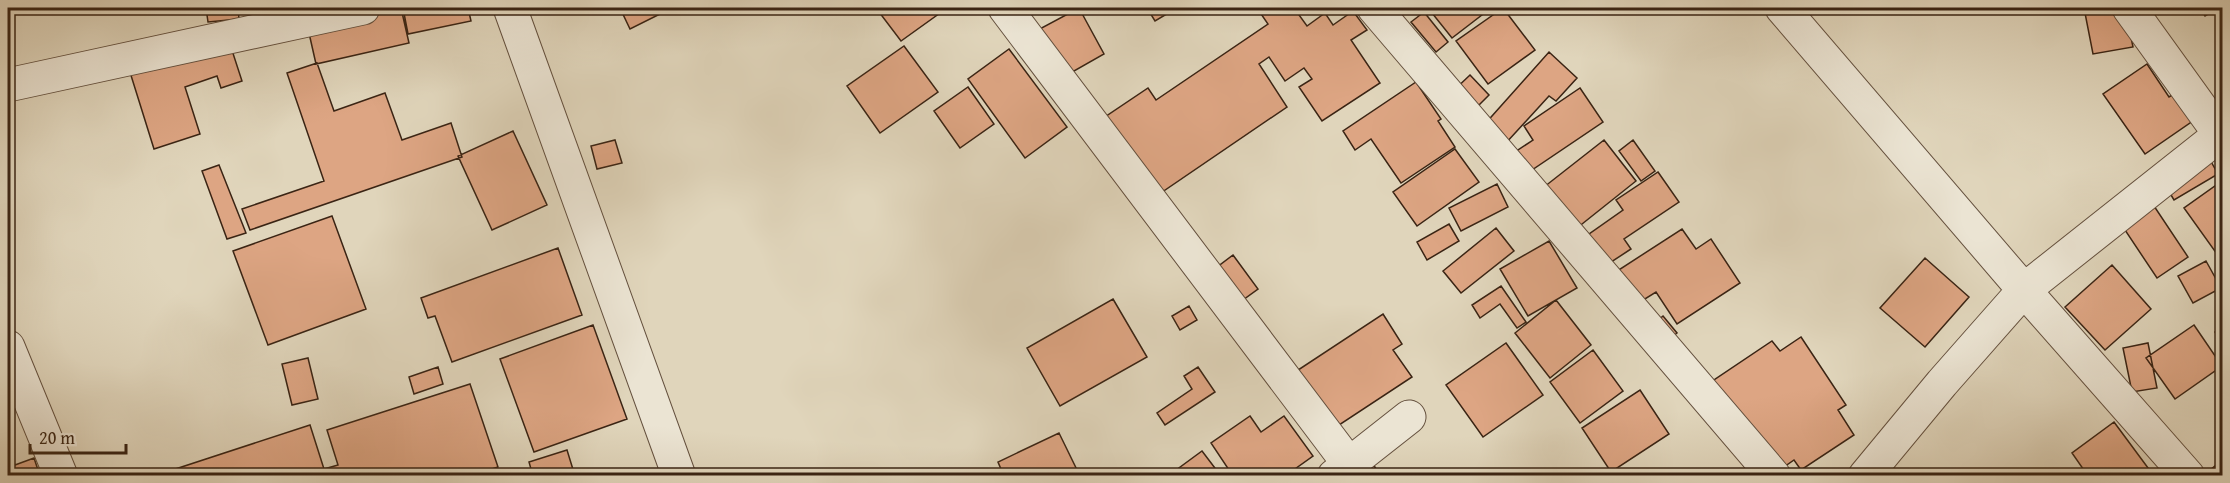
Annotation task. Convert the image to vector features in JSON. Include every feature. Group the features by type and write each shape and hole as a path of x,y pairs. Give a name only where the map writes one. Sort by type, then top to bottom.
{"street":[{"path":"8,86 363,8"},
{"path":"510,8 679,476"},
{"path":"1005,8 1342,470 1409,417"},
{"path":"1374,8 1774,476"},
{"path":"1782,8 2024,290 2188,476"},
{"path":"1865,476 1942,383 2024,290 2222,136 2129,8"},
{"path":"8,347 61,476"}],"building":[{"path":"206,8 238,8 239,19 208,22"},
{"path":"352,8 401,8 409,43 316,64 309,33"},
{"path":"403,8 468,8 471,21 408,34"},
{"path":"620,8 672,8 630,29"},
{"path":"876,8 947,8 901,41"},
{"path":"1079,8 1104,54 1060,79 1034,32"},
{"path":"1147,8 1177,8 1155,21"},
{"path":"1264,8 1294,8 1307,26 1325,13 1333,25 1353,11 1367,30 1351,40 1380,83 1322,121 1299,87 1312,79 1304,68 1285,81 1269,57 1259,64 1287,107 1149,201 1096,123 1148,88 1156,100 1268,24 1259,11"},
{"path":"1428,8 1491,8 1452,38"},
{"path":"1503,8 1535,50 1488,84 1456,41"},
{"path":"2084,8 2125,8 2133,47 2093,54"},
{"path":"2200,8 2218,8 2205,16"},
{"path":"1424,12 1448,42 1436,52 1411,22"},
{"path":"228,38 242,81 221,88 217,76 185,87 200,134 154,149 129,69"},
{"path":"904,46 938,92 880,133 847,86"},
{"path":"1009,49 1067,127 1025,158 968,79"},
{"path":"1549,52 1577,78 1556,101 1549,96 1505,144 1484,125"},
{"path":"317,63 334,111 385,93 402,140 451,123 462,157 250,230 242,209 324,181 287,73"},
{"path":"2147,64 2169,97 2182,89 2200,116 2145,154 2103,94"},
{"path":"1470,75 1489,95 1471,113 1451,93"},
{"path":"1416,82 1441,119 1438,121 1455,147 1401,183 1371,139 1355,150 1343,131"},
{"path":"968,87 994,124 960,148 934,111"},
{"path":"1580,88 1603,122 1526,174 1512,154 1533,140 1524,126"},
{"path":"513,131 547,205 492,230 458,156"},
{"path":"615,140 622,163 597,169 591,146"},
{"path":"1604,140 1636,181 1577,228 1544,187"},
{"path":"1633,140 1655,171 1641,181 1619,151"},
{"path":"2201,144 2218,174 2174,200 2156,170"},
{"path":"1455,149 1479,182 1417,226 1393,192"},
{"path":"219,165 246,233 227,239 202,171"},
{"path":"1658,172 1679,202 1624,239 1631,249 1602,268 1582,239 1623,210 1616,200"},
{"path":"2222,181 2222,261 2184,208"},
{"path":"1497,184 1508,207 1461,231 1449,208"},
{"path":"2142,188 2188,257 2157,278 2111,209"},
{"path":"332,216 366,309 268,345 233,251"},
{"path":"1449,224 1459,241 1427,260 1417,242"},
{"path":"1496,228 1514,251 1461,293 1443,271"},
{"path":"1682,229 1696,249 1711,239 1740,283 1677,324 1656,292 1632,307 1611,275"},
{"path":"1549,241 1577,288 1528,316 1500,269"},
{"path":"558,248 582,315 452,362 435,316 428,318 421,298"},
{"path":"1233,255 1258,289 1229,310 1204,277"},
{"path":"1925,258 1969,297 1925,347 1880,308"},
{"path":"2206,261 2221,288 2193,303 2178,276"},
{"path":"2112,265 2151,309 2105,350 2065,307"},
{"path":"1501,286 1526,322 1517,328 1500,304 1480,318 1472,305"},
{"path":"1113,299 1147,357 1060,406 1027,348"},
{"path":"1556,300 1591,345 1550,378 1515,333"},
{"path":"1189,306 1197,320 1180,330 1172,316"},
{"path":"1383,314 1402,344 1393,350 1412,377 1330,431 1292,374"},
{"path":"1663,316 1677,333 1665,343 1651,326"},
{"path":"593,325 627,419 534,452 500,359"},
{"path":"2194,325 2222,366 2175,399 2146,358"},
{"path":"2222,328 2222,344 2215,332"},
{"path":"1801,337 1846,405 1838,410 1854,435 1801,470 1794,460 1774,474 1708,384 1772,341 1780,351"},
{"path":"1506,343 1543,395 1483,437 1446,385"},
{"path":"2148,343 2157,388 2132,392 2123,348"},
{"path":"1593,350 1623,391 1580,423 1550,382"},
{"path":"308,358 318,399 292,405 282,364"},
{"path":"438,367 443,384 414,394 409,377"},
{"path":"1198,367 1215,392 1165,425 1157,413 1192,389 1184,376"},
{"path":"470,384 498,467 471,476 154,476 310,425 324,469 338,465 327,430"},
{"path":"1640,390 1669,434 1611,472 1582,428"},
{"path":"1250,416 1261,432 1284,416 1313,456 1285,476 1233,476 1211,443"},
{"path":"2114,422 2154,476 2088,476 2072,453"},
{"path":"1059,433 1080,476 1004,476 998,462"},
{"path":"567,450 575,476 533,476 529,462"},
{"path":"1202,451 1221,476 1168,476"},
{"path":"10,452 15,465 34,458 40,476 8,476 8,453"},
{"path":"1366,454 1381,476 1336,476"},
{"path":"2222,460 2222,476 2204,475"}]}
